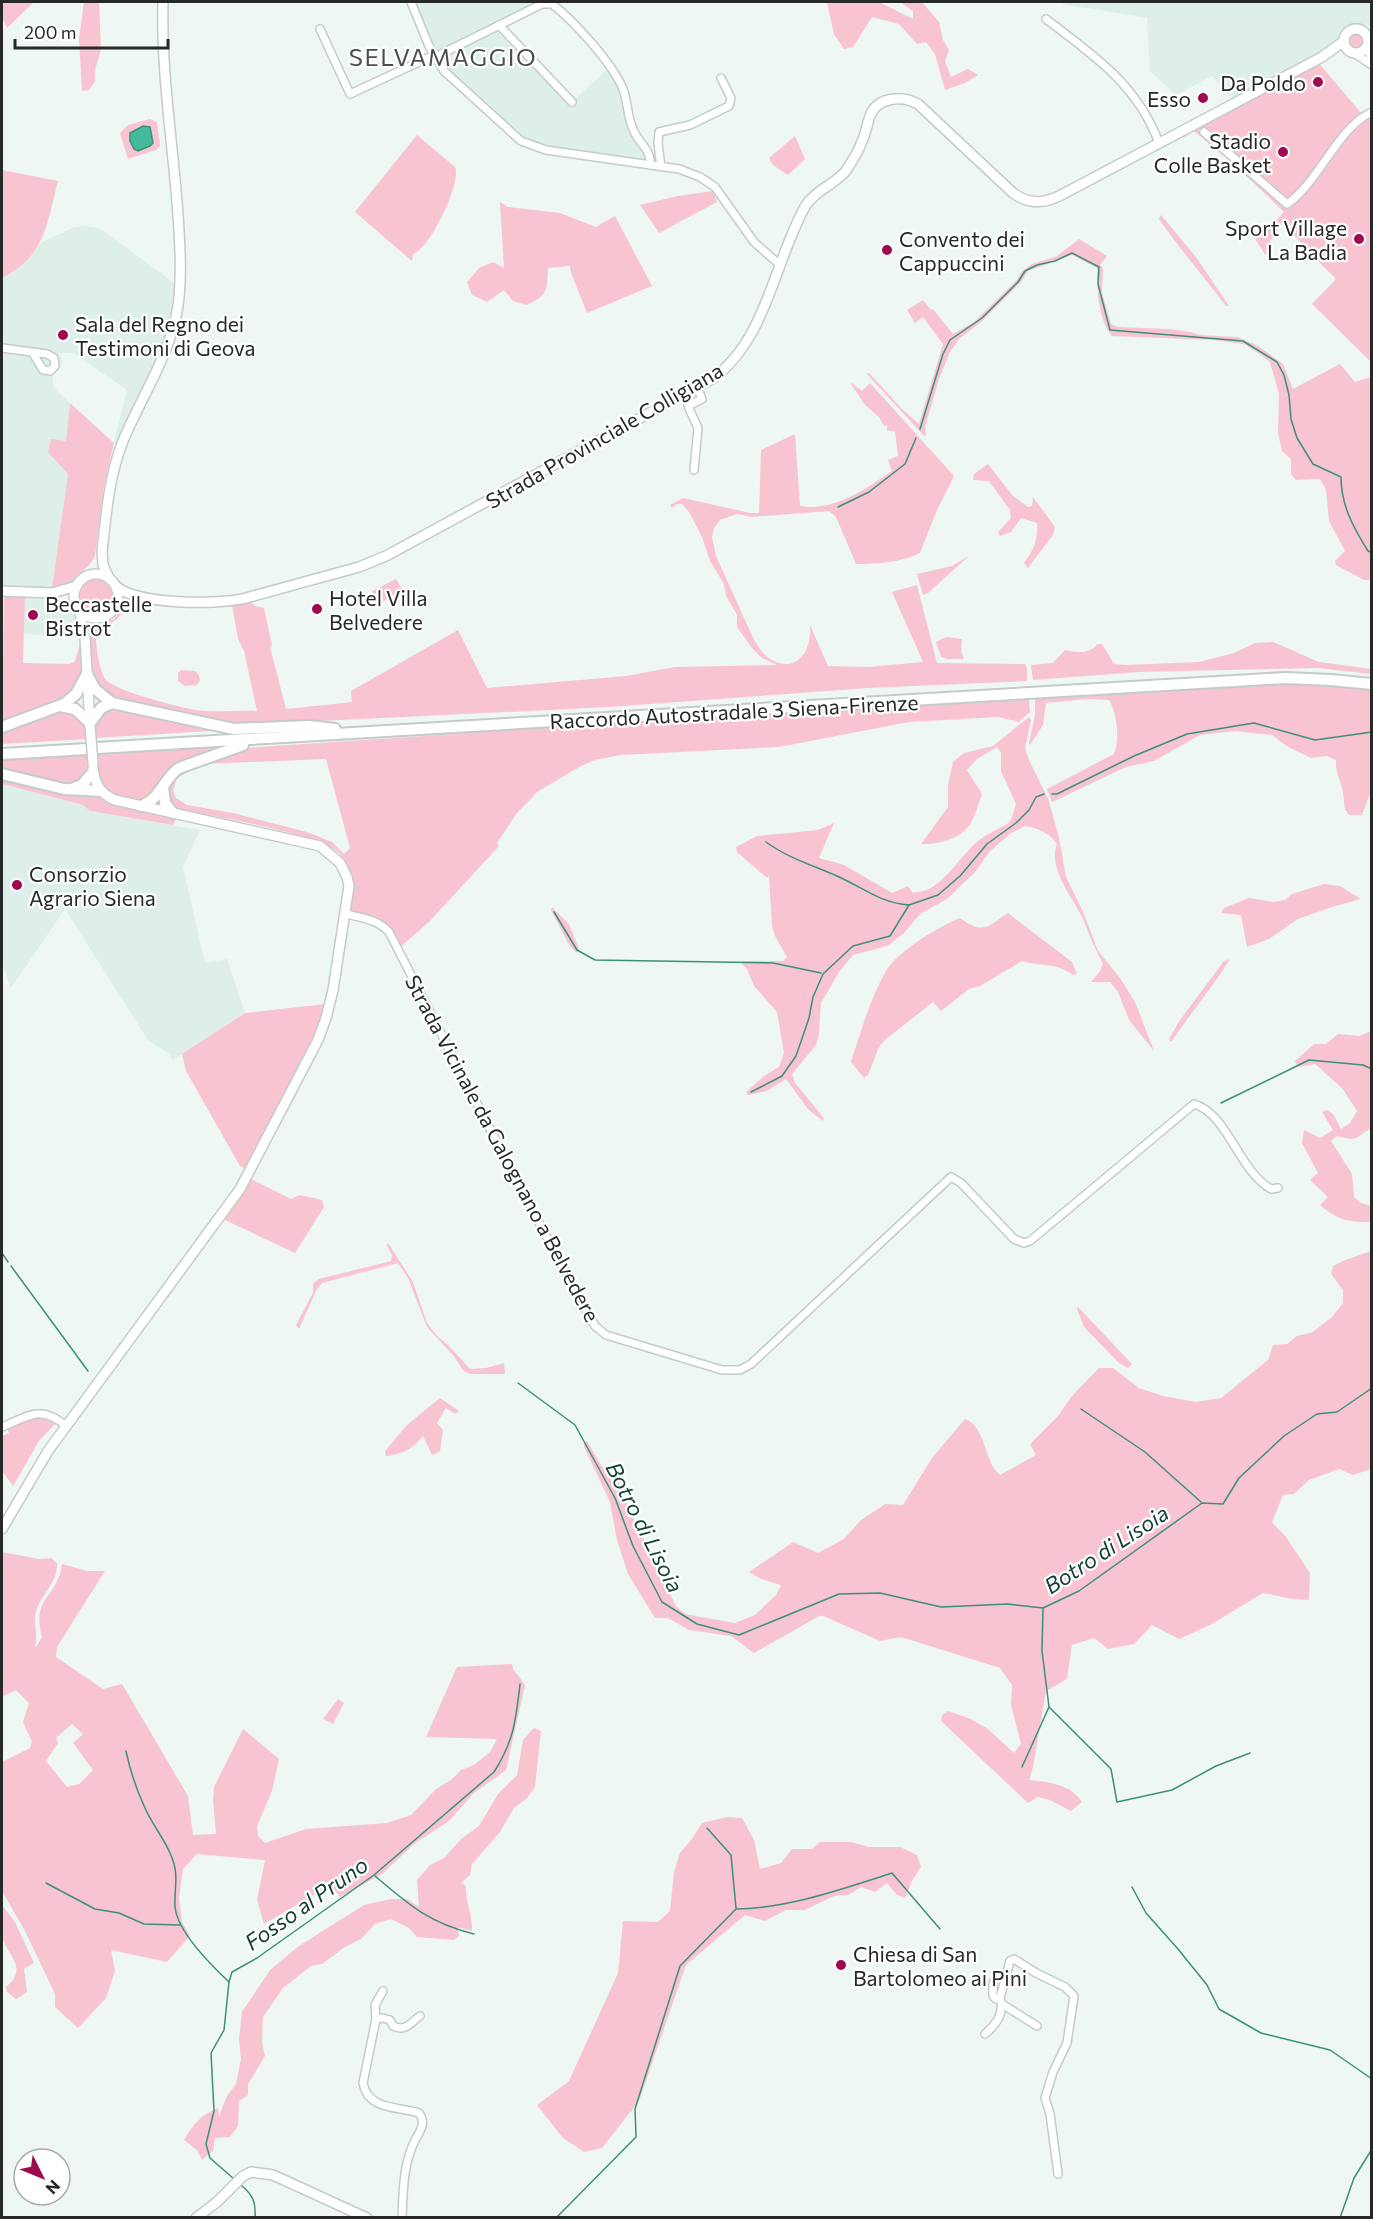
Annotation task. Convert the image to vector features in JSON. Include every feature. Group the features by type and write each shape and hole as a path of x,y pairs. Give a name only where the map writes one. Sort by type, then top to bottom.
{"highway":[{"name":"Raccordo Autostradale 3 Siena-Firenze","path":"334,732 1286,672 1371,678"},
{"path":"87,674 94,689 112,703 234,729 309,726 334,732"},
{"path":"2,727 60,706 74,696 87,674"},
{"name":"Raccordo Autostradale 3 Siena-Firenze","path":"2,754 92,746 1285,678 1371,684"},
{"path":"60,706 75,709 90,724 101,708 112,703"},
{"path":"141,806 155,798 171,775 179,768 236,746 315,740 334,732"},
{"name":"Raccordo Autostradale 3 Siena-Firenze","path":"2,748 92,746"},
{"path":"69,790 82,785 93,768"},
{"path":"2,774 69,790 101,791"},
{"path":"163,787 165,803 173,813"}],"main road":[{"path":"52,593 77,606 87,616 95,618 105,616 116,606 118,596 116,586 103,565 102,552 109,492 117,457 164,357 179,300 180,255 165,64 163,2"},
{"path":"1360,29 1369,42 1362,51 1352,52 1344,41 1345,35 1350,30 1360,29 1371,29"},
{"name":"Strada Provinciale Colligiana","path":"116,586 127,594 143,598 212,603 231,602 372,562 426,536 697,387 727,367 744,347 807,202 844,172 862,143 871,113 888,100 901,99 918,104 1010,191 1032,202 1046,201 1060,196 1322,57 1344,41"},
{"name":"Strada Provinciale Colligiana","path":"1322,57 1352,52"},
{"path":"2,591 52,593 77,586 90,576 102,552"},
{"path":"90,576 102,575 109,578"},
{"path":"2,1529 48,1451 213,1228 248,1176 322,1029 333,990 349,897 347,877 337,858 326,849 312,843 115,800 101,791 96,784 93,768 85,638 75,594 77,586"},
{"name":"Strada Provinciale Colligiana","path":"116,606 129,600 143,598"},
{"path":"85,638 87,628 95,618"},
{"path":"196,2217 217,2202 243,2176 251,2172 273,2175 367,2217"}],"street":[{"path":"411,2 434,56 450,77 524,143 546,150 689,172 713,185 754,242 780,265"},
{"path":"320,29 350,94 544,3 551,3 598,51 614,71 625,94 633,131 650,154 650,165"},
{"path":"1046,19 1118,77 1144,112 1159,143"},
{"path":"499,25 572,102"},
{"path":"1369,42 1371,63"},
{"path":"1352,52 1371,63"},
{"path":"661,167 658,132 690,125 729,106 731,98 721,78"},
{"path":"1204,132 1287,204 1304,188 1350,127 1362,116 1371,112"},
{"path":"2,348 32,352"},
{"path":"694,470 698,428 688,406 702,399 697,387"},
{"name":"Strada Vicinale da Galognano a Belvedere","path":"346,914 374,920 382,924 389,932 512,1174 595,1326 606,1335 722,1370 740,1370 751,1364 951,1177 961,1183 1014,1239 1023,1243 1030,1241 1194,1104 1202,1107 1219,1124 1253,1175 1271,1189 1278,1188"},
{"path":"2,1427 43,1413 55,1417 66,1426"},
{"path":"985,2034 999,2019 1006,1969 1010,1961 1014,1959 1065,1987 1074,1996 1067,2043 1053,2072 1045,2098 1050,2114 1058,2174"},
{"path":"993,1983 993,1996 996,1999 1037,2026"},
{"path":"383,1991 375,2005 376,2019 363,2083 365,2091 373,2102 418,2113 424,2124 411,2149 404,2180 402,2217"},
{"path":"376,2019 390,2020 393,2026 399,2029 406,2028 420,2016"}],"shaded area":[{"path":"2,2 34,2 7,28 2,18"},
{"path":"84,2 99,2 101,49 95,70 95,81 89,90 82,91 79,39"},
{"path":"411,2 548,2 499,24 572,102 614,63 624,83 634,124 655,156 656,166 527,144 444,71"},
{"path":"827,2 879,2 913,19 913,11 900,2 922,2 939,22 943,40 949,50 945,61 951,77 968,69 978,75 965,83 945,90 935,54 926,42 917,44 899,24 872,17 853,47 844,49 834,34"},
{"path":"1062,2 1371,2 1371,25 1355,24 1340,34 1338,41 1331,48 1234,100 1212,76 1176,95 1150,71 1147,18 1062,4"},
{"path":"1355,32 1361,35 1364,41 1361,47 1355,50 1349,47 1346,41 1349,35"},
{"name":"Sport Village La Badia","path":"1318,62 1361,113 1371,108 1371,362 1312,304 1336,279 1283,222 1268,244 1266,256 1255,239 1284,212 1237,167 1194,131"},
{"path":"150,119 157,122 160,146 156,150 128,159 120,133 128,125"},
{"path":"143,126 150,127 153,143 138,151 134,149 130,141 130,133"},
{"path":"417,135 455,167 456,175 454,187 443,215 427,241 420,250 413,254 412,261 355,212"},
{"path":"795,136 805,159 788,175 773,165 769,158"},
{"path":"2,170 58,181 47,225 36,249 16,270 2,278"},
{"path":"713,191 717,202 659,233 640,205 678,196"},
{"path":"500,202 508,207 560,213 596,227 615,216 652,286 587,313 570,266 548,268 543,295 527,305 513,301 504,290 487,302 472,295 467,282 479,268 493,262 504,268"},
{"path":"1161,215 1196,257 1229,306 1226,306 1167,230 1159,219"},
{"path":"75,227 101,229 177,285 172,319 162,352 117,444 114,443 127,390 73,353 58,353 62,359 61,367 53,375 53,387 70,403 66,441 68,474 52,588 2,587 2,278 26,262 40,243"},
{"path":"1079,239 1107,256 1100,265 1103,268 1102,293 1111,324 1118,327 1170,329 1200,335 1238,337 1258,346 1283,364 1293,389 1340,364 1355,382 1371,377 1371,580 1364,580 1336,565 1335,561 1345,551 1329,521 1326,490 1320,479 1296,480 1291,474 1291,459 1282,451 1278,433 1279,394 1270,362 1244,344 1214,340 1112,336 1101,313 1097,268 1072,255 1028,271 1021,282 981,322 959,339 950,352 939,379 925,427 925,437 867,374 869,373 919,424 943,344 923,317 915,323 907,310 923,300 953,334 974,322 1017,280 1022,271 1032,264 1057,256"},
{"path":"852,383 862,391 870,383 954,476 937,510 920,553 897,560 856,564 836,517 829,511 751,517 737,514 720,520 714,528 712,537 716,556 754,640 770,659 783,664 791,664 802,656 806,649 809,642 810,625 828,666 868,667 923,662 892,592 917,585 937,663 1025,664 1027,681 868,688 609,707 239,725 116,699 99,687 91,668 90,633 94,625 114,619 123,606 132,602 116,620 96,631 100,665 107,681 136,694 196,710 257,711 244,651 238,639 232,605 250,601 255,606 264,608 272,645 270,647 286,709 352,702 351,691 458,630 487,688 626,676 675,667 777,665 762,658 737,627 737,615 726,596 724,584 710,561 702,537 689,512 682,504 677,504 672,508 670,505 683,498 759,513 761,450 795,434 800,506 825,506 837,502 860,492 882,478 892,471 888,460 898,456 895,431 887,431 887,425 884,426 879,417 865,405"},
{"path":"70,403 114,443 104,486 95,556 71,583 52,588 68,474 48,452 51,439 66,441"},
{"path":"988,464 1012,495 1028,507 1032,506 1033,497 1055,527 1053,535 1028,568 1024,563 1035,544 1037,523 1021,518 1011,532 1000,536 998,532 1011,518 1010,510 989,481 973,480 974,474"},
{"path":"970,555 923,595 917,574 952,566"},
{"path":"96,578 109,583 114,596 109,609 96,614 83,609 78,596 83,583"},
{"path":"396,579 403,591 378,604 372,591"},
{"path":"4,595 25,595 23,663 70,664 75,661 82,637 82,669 80,679 68,696 47,708 2,724"},
{"path":"25,595 55,597 67,602 78,618 82,637 24,634"},
{"path":"946,637 962,639 961,651 964,659 941,657 936,642"},
{"path":"1273,642 1319,662 1371,669 1371,674 1318,668 1139,672 1033,680 1031,665 1053,663 1065,650 1083,652 1091,650 1098,644 1102,644 1114,664 1126,665 1199,662 1234,653 1255,643"},
{"path":"181,670 195,671 200,681 196,685 185,686 178,681 178,673"},
{"path":"1297,683 1371,689 1371,791 1362,815 1349,815 1345,809 1336,760 1327,756 1311,758 1288,747 1272,735 1235,731 1200,735 1154,761 1126,767 1052,802 1047,789 1114,754 1117,734 1112,705 1109,700 1086,699 1046,703 1043,725 1030,745 1029,743 1035,715 1035,698"},
{"path":"1029,699 1030,712 1019,722 998,717 909,722 779,747 620,755 595,760 537,792 517,813 497,843 499,846 429,922 399,948 389,931 380,922 350,910 353,895 351,873 339,853 327,846 287,832 175,808 168,794 169,785 178,772 243,748 738,715","holes":["326,759 350,848 344,854 332,842 307,832 233,813 187,805 176,798 173,790 177,778 201,764"]},
{"path":"108,706 228,730 95,738 94,726"},
{"path":"67,709 86,722 88,739 2,744 2,729"},
{"path":"1029,717 1031,720 1025,748 1049,801 1066,877 1084,914 1098,951 1120,978 1135,1002 1154,1051 1129,1020 1118,992 1110,982 1091,982 1103,964 1084,921 1059,874 1055,854 1057,844 1043,832 1025,826 1011,833 989,852 976,871 947,899 920,914 904,933 887,946 853,955 839,972 821,1003 816,1045 792,1074 795,1083 824,1118 823,1121 808,1109 786,1079 767,1091 748,1095 746,1092 764,1076 779,1067 784,1053 777,1012 754,986 742,961 783,961 787,957 772,926 769,876 767,878 737,852 736,847 757,836 818,830 834,823 819,858 844,865 892,893 908,886 912,892 922,892 940,881 978,841 1007,824 1011,820 1016,804 1001,771 1001,753 997,747 977,759 967,770 982,794 969,826 965,831 947,840 921,844 948,807 948,785 953,762 964,753 993,746"},
{"path":"228,744 182,763 155,795 142,800 126,800 106,790 101,784 96,769 96,753"},
{"path":"89,753 86,774 75,782 49,782 2,772 2,757"},
{"path":"2,779 98,795 177,817 173,825 90,811 83,805 2,784"},
{"path":"2,784 83,805 90,811 200,830 183,867 205,963 227,959 245,1013 173,1060 170,1055 148,1040 65,909 11,988 2,962"},
{"path":"1324,884 1340,886 1361,899 1298,919 1269,939 1247,947 1241,915 1221,913 1224,908 1249,898 1273,902 1285,900 1292,894"},
{"path":"552,907 569,924 579,949 577,953 569,945 551,910"},
{"path":"1008,913 1072,962 1077,974 1073,975 1055,966 1022,961 980,986 969,989 941,1011 933,1002 885,1040 879,1047 868,1075 864,1078 851,1062 875,993 892,963 920,940 960,918 980,928 990,925"},
{"path":"1230,959 1171,1042 1169,1039 1180,1020 1224,961"},
{"path":"326,1004 318,1027 248,1170 240,1166 186,1071 182,1054 245,1013"},
{"path":"1371,1031 1371,1129 1355,1138 1337,1136 1331,1141 1352,1174 1354,1197 1361,1203 1371,1206 1371,1222 1343,1219 1320,1205 1328,1197 1310,1180 1318,1173 1302,1143 1304,1130 1320,1138 1333,1130 1322,1112 1327,1110 1333,1114 1341,1129 1350,1123 1357,1111 1342,1088 1315,1064 1298,1067 1295,1061 1314,1044 1326,1044 1338,1034 1360,1036"},
{"path":"251,1179 291,1199 300,1195 322,1200 324,1207 295,1253 225,1220"},
{"path":"388,1243 413,1282 427,1323 437,1336 470,1369 504,1363 505,1374 470,1374 463,1370 453,1355 427,1327 408,1278 398,1263 322,1283 299,1329 296,1325 313,1293 313,1284 319,1279 391,1261 392,1255 387,1246"},
{"path":"1371,1251 1371,1469 1353,1475 1339,1469 1309,1480 1294,1494 1283,1495 1272,1522 1286,1537 1310,1573 1309,1600 1263,1593 1210,1625 1179,1639 1152,1625 1134,1644 1108,1649 1094,1638 1072,1645 1067,1679 1046,1691 1029,1780 1058,1785 1072,1791 1082,1802 1071,1811 1050,1800 1038,1797 1028,1803 941,1721 942,1715 948,1711 971,1719 988,1729 1014,1753 1021,1744 1011,1705 1012,1685 1000,1668 901,1637 880,1641 821,1615 754,1653 731,1636 689,1630 668,1618 655,1618 628,1574 617,1540 610,1502 584,1447 584,1442 587,1441 601,1465 618,1480 636,1524 676,1606 685,1614 735,1623 755,1615 776,1595 781,1585 761,1579 749,1572 793,1542 818,1553 844,1539 861,1520 885,1504 903,1505 932,1458 965,1419 977,1429 990,1461 1000,1475 1036,1455 1030,1444 1058,1416 1071,1397 1099,1368 1113,1368 1139,1388 1163,1396 1196,1402 1221,1398 1268,1360 1273,1345 1287,1344 1297,1336 1313,1332 1332,1317 1343,1303 1343,1290 1331,1274 1333,1266"},
{"path":"1078,1307 1132,1364 1128,1368 1119,1363 1084,1327"},
{"path":"440,1398 459,1411 455,1414 446,1408 437,1423 443,1430 440,1451 432,1455 423,1436 407,1450 386,1456 385,1451 407,1425"},
{"path":"38,1416 56,1423 39,1441 13,1486 2,1471 2,1436 9,1433 7,1428"},
{"path":"2,1552 39,1559 51,1558 57,1563 55,1577 36,1612 36,1647 42,1637 40,1613 42,1605 56,1584 62,1564 87,1571 105,1571 57,1647 56,1657 103,1689 122,1684 188,1796 193,1835 216,1834 214,1787 243,1729 279,1759 272,1791 257,1826 258,1836 265,1843 306,1829 387,1823 411,1815 436,1789 490,1752 497,1739 426,1737 457,1667 512,1664 525,1685 506,1770 474,1793 449,1821 414,1844 382,1874 340,1897 331,1885 264,1924 257,1900 265,1860 197,1854 183,1869 179,1898 182,1922 190,1936 167,1962 111,1950 115,1971 106,1998 78,2028 55,2007 55,1994 25,1931 2,1891 2,1762 30,1748 32,1742 23,1722 29,1703 16,1690 2,1697","holes":["72,1724 83,1734 73,1743 93,1770 79,1784 67,1787 46,1761 58,1743 56,1738"]},
{"path":"338,1699 344,1703 333,1724 323,1719"},
{"path":"534,1728 541,1731 535,1787 527,1798 514,1808 500,1832 472,1864 470,1875 461,1883 466,1886 472,1931 458,1927 459,1936 454,1940 417,1937 409,1928 391,1919 375,1924 361,1939 345,1947 322,1964 311,1966 283,1988 263,2017 262,2042 265,2056 248,2084 248,2095 239,2101 238,2126 230,2137 215,2138 213,2151 202,2160 197,2150 184,2140 194,2125 207,2113 218,2108 219,2116 227,2096 236,2084 241,2059 239,2039 242,2012 270,1970 299,1946 364,1905 391,1899 407,1899 419,1907 417,1880 430,1865 444,1858 461,1839 479,1826 498,1794 517,1775 523,1740"},
{"path":"728,1817 742,1818 754,1840 760,1869 781,1863 792,1849 812,1849 820,1842 851,1842 869,1847 900,1847 917,1855 921,1867 905,1898 897,1895 887,1883 875,1892 861,1887 848,1895 834,1896 805,1910 786,1910 765,1921 745,1915 686,1965 639,2101 602,2148 584,2152 563,2138 537,2105 569,2081 618,1973 623,1921 658,1922 670,1911 674,1872 680,1853 702,1823"},
{"path":"2,1905 15,1922 34,1963 24,1969 27,1992 16,1999 7,1992 6,1987 13,1980 16,1967 2,1935"}],"waterway":[{"path":"920,429 943,354 950,340 982,318 1018,282 1025,271 1072,253 1099,267 1098,284 1110,330 1243,341 1277,362 1284,375 1291,419 1297,438 1313,464 1341,477 1343,497 1349,516 1368,551 1372,553"},
{"path":"838,507 869,492 905,464 916,438"},
{"path":"1052,794 1057,794 1134,756 1187,734 1254,723 1315,740 1372,732"},
{"path":"751,1092 782,1076 796,1056 809,1018 813,997 823,974 853,946 890,936 909,905 938,895 960,876 987,844 1016,823 1029,810 1036,797 1044,794"},
{"path":"766,842 792,857 880,898 909,905"},
{"path":"554,912 577,950 595,960 773,963 821,973"},
{"path":"1221,1103 1309,1060 1363,1065 1372,1069"},
{"path":"2,1253 8,1262"},
{"path":"11,1266 88,1371"},
{"name":"Botro di Lisoia","path":"518,1383 575,1425 615,1498 633,1546 662,1602 697,1624 739,1635 839,1594 880,1593 941,1607 1008,1604 1043,1608 1079,1591 1202,1503 1223,1504 1239,1478 1284,1436 1317,1414 1337,1412 1372,1388"},
{"path":"1081,1409 1145,1452 1201,1502"},
{"path":"1043,1608 1042,1651 1049,1707 1111,1769 1117,1802 1172,1790 1216,1766 1250,1753"},
{"name":"Fosso al Pruno","path":"234,2179 210,2158 206,2144 214,2111 211,2053 224,2030 232,1972 257,1958 374,1875 494,1772 506,1750 513,1730 520,1684"},
{"path":"1022,1767 1049,1707"},
{"path":"126,1751 142,1801 173,1861 176,1874 177,1916 196,1948 229,1982"},
{"path":"707,1828 731,1855 736,1908"},
{"path":"556,2218 636,2137 635,2109 680,1966 736,1909 795,1901 892,1873 940,1929"},
{"path":"375,1876 420,1912 458,1930 474,1934"},
{"path":"46,1883 95,1909 119,1913 144,1924 180,1925"},
{"path":"1132,1887 1146,1913 1207,1985 1219,2009 1261,2033 1330,2050 1372,2079"},
{"path":"1340,2218 1354,2178 1372,2149"},
{"name":"Fosso al Pruno","path":"241,2185 253,2199 255,2218"}],"place":[{"name":"Da Poldo","path":"1318,82"},
{"name":"Esso","path":"1203,98"},
{"name":"Stadio Colle Basket","path":"1283,152"},
{"name":"Sport Village La Badia","path":"1359,239"},
{"name":"Convento dei Cappuccini","path":"887,250"},
{"name":"Sala del Regno dei Testimoni di Geova","path":"63,335"},
{"name":"Hotel Villa Belvedere","path":"317,609"},
{"name":"Beccastelle Bistrot","path":"33,615"},
{"name":"Consorzio Agrario Siena","path":"17,885"},
{"name":"Chiesa di San Bartolomeo ai Pini","path":"841,1965"}],"district":[{"name":"SELVAMAGGIO","path":"443,56"}]}
